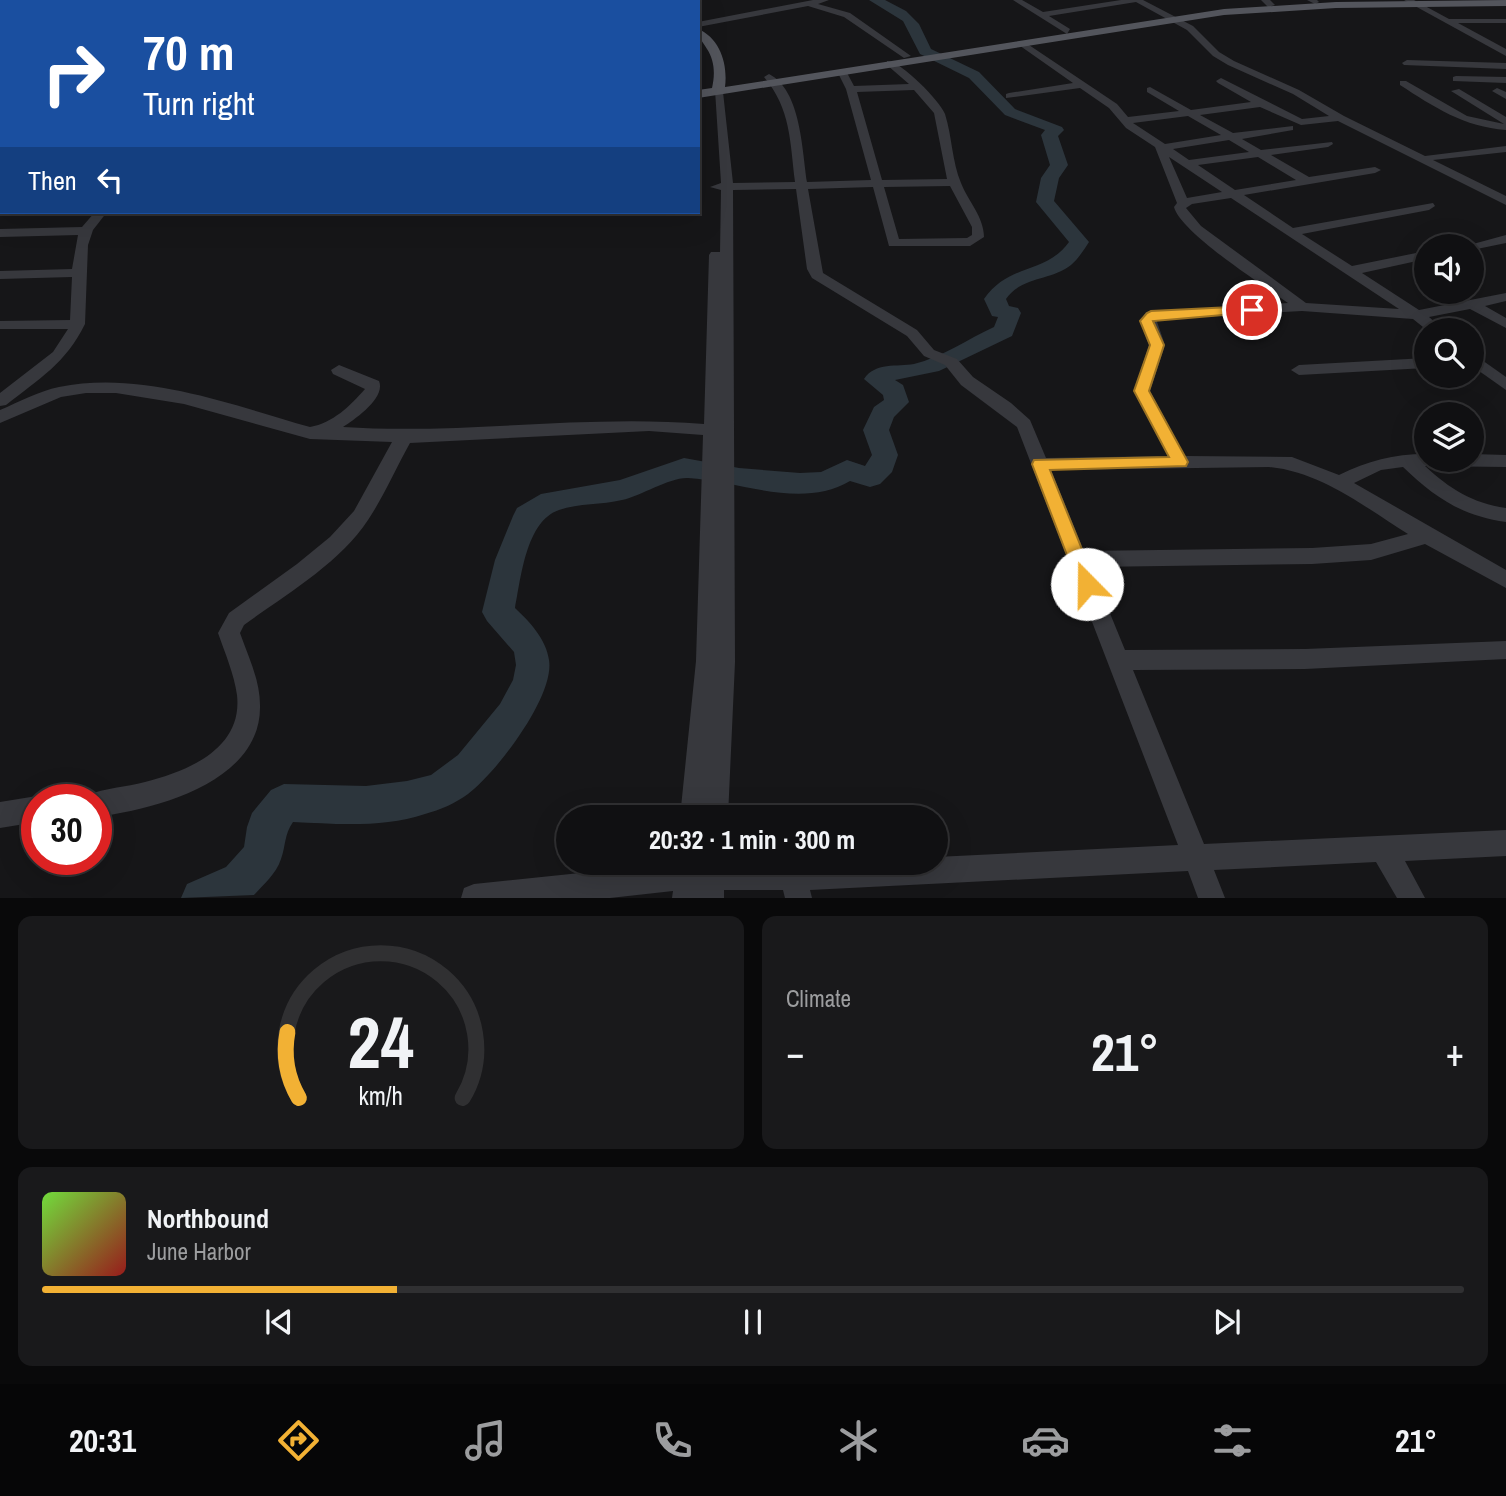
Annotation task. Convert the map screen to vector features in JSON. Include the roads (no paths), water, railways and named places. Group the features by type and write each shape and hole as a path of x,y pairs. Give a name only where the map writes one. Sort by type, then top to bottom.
{"main road":[{"path":"710,87 842,71 930,54 1020,43 1268,2 1390,0"},
{"path":"710,87 744,81 771,81 1067,31 1172,17 1411,2 1506,3"},
{"path":"700,38 712,57 710,87"}],"street":[{"path":"700,25 825,0"},
{"path":"1018,0 1027,0"},
{"path":"1018,0 1067,31"},
{"path":"1041,15 1137,0 1172,17 1198,34 1223,59 1296,92 1340,118 1506,201"},
{"path":"762,2 778,10"},
{"path":"1411,2 1506,53"},
{"path":"811,4 847,15 930,54"},
{"path":"718,10 718,14 729,20"},
{"path":"1447,21 1506,21"},
{"path":"1020,43 1122,114 1124,121 1160,148 1421,318"},
{"path":"842,71 851,89 894,243 970,242 978,237 978,227 954,182 942,119 917,87 890,63"},
{"path":"1407,63 1506,66"},
{"path":"1456,79 1506,79"},
{"path":"771,81 779,88 791,111 817,275 912,333 929,353 951,362 967,381 1005,407 1024,424 1212,898"},
{"path":"1221,81 1261,104 1301,122 1340,118"},
{"path":"1403,83 1460,118 1506,141"},
{"path":"1009,96 1082,85"},
{"path":"694,805 707,661 720,457 722,187 710,87"},
{"path":"851,89 917,87"},
{"path":"1150,90 1307,181"},
{"path":"1503,92 1456,91 1506,121"},
{"path":"1124,121 1261,104"},
{"path":"1482,127 1506,127"},
{"path":"1160,148 1289,128"},
{"path":"1184,164 1328,144"},
{"path":"1160,148 1183,204 1182,214 1196,229 1302,307"},
{"path":"1430,157 1506,149"},
{"path":"1183,204 1375,170"},
{"path":"722,187 954,182"},
{"path":"720,457 712,430 722,187"},
{"path":"1292,232 1429,206"},
{"path":"0,401 67,345 78,324 78,273 85,231 99,214"},
{"path":"0,233 85,231"},
{"path":"1484,244 1506,239"},
{"path":"1350,271 1414,258"},
{"path":"0,275 78,273"},
{"path":"1180,462 1142,391 1157,345 1147,321 1151,315 1302,307 1417,315 1506,297"},
{"path":"1474,305 1506,324"},
{"path":"0,325 78,324"},
{"path":"1299,370 1414,364"},
{"path":"1484,368 1506,385"},
{"path":"321,432 332,428 373,390 373,385 339,370"},
{"path":"0,386 18,386"},
{"path":"0,417 59,392 104,386 206,404 310,433 404,437 649,425 712,430"},
{"path":"112,803 197,777 232,751 248,718 246,684 229,633 236,619 304,570 337,542 361,516 404,437"},
{"path":"1339,482 1378,464 1407,460 1506,461"},
{"path":"1407,460 1457,503 1470,509 1506,514"},
{"path":"1040,464 1292,463 1339,482 1506,580"},
{"path":"716,805 724,662 719,486"},
{"path":"1077,559 1312,556 1371,552 1427,536"},
{"path":"1118,660 1305,659 1506,650"},
{"path":"0,815 21,812"},
{"path":"474,898 699,879 796,888 1195,857 1506,843"},
{"path":"1384,850 1412,898"}],"waterway":[{"path":"201,898 240,881 263,856 266,827 284,803 344,805 407,800 444,788 457,780 486,752 523,697 533,665 526,643 498,612 510,560 527,516 551,501 622,490 684,468 739,478 800,483 826,482 847,470 870,477 883,465 885,455 876,430 883,413 897,402 894,391 876,379 885,374 914,371 930,366 1004,331 1010,313 1000,311 995,299 1001,290 1016,279 1061,263 1071,253 1079,242 1045,202 1050,178 1059,165 1049,135 1056,130 1010,112 974,75 925,51 908,18 875,0"}]}
